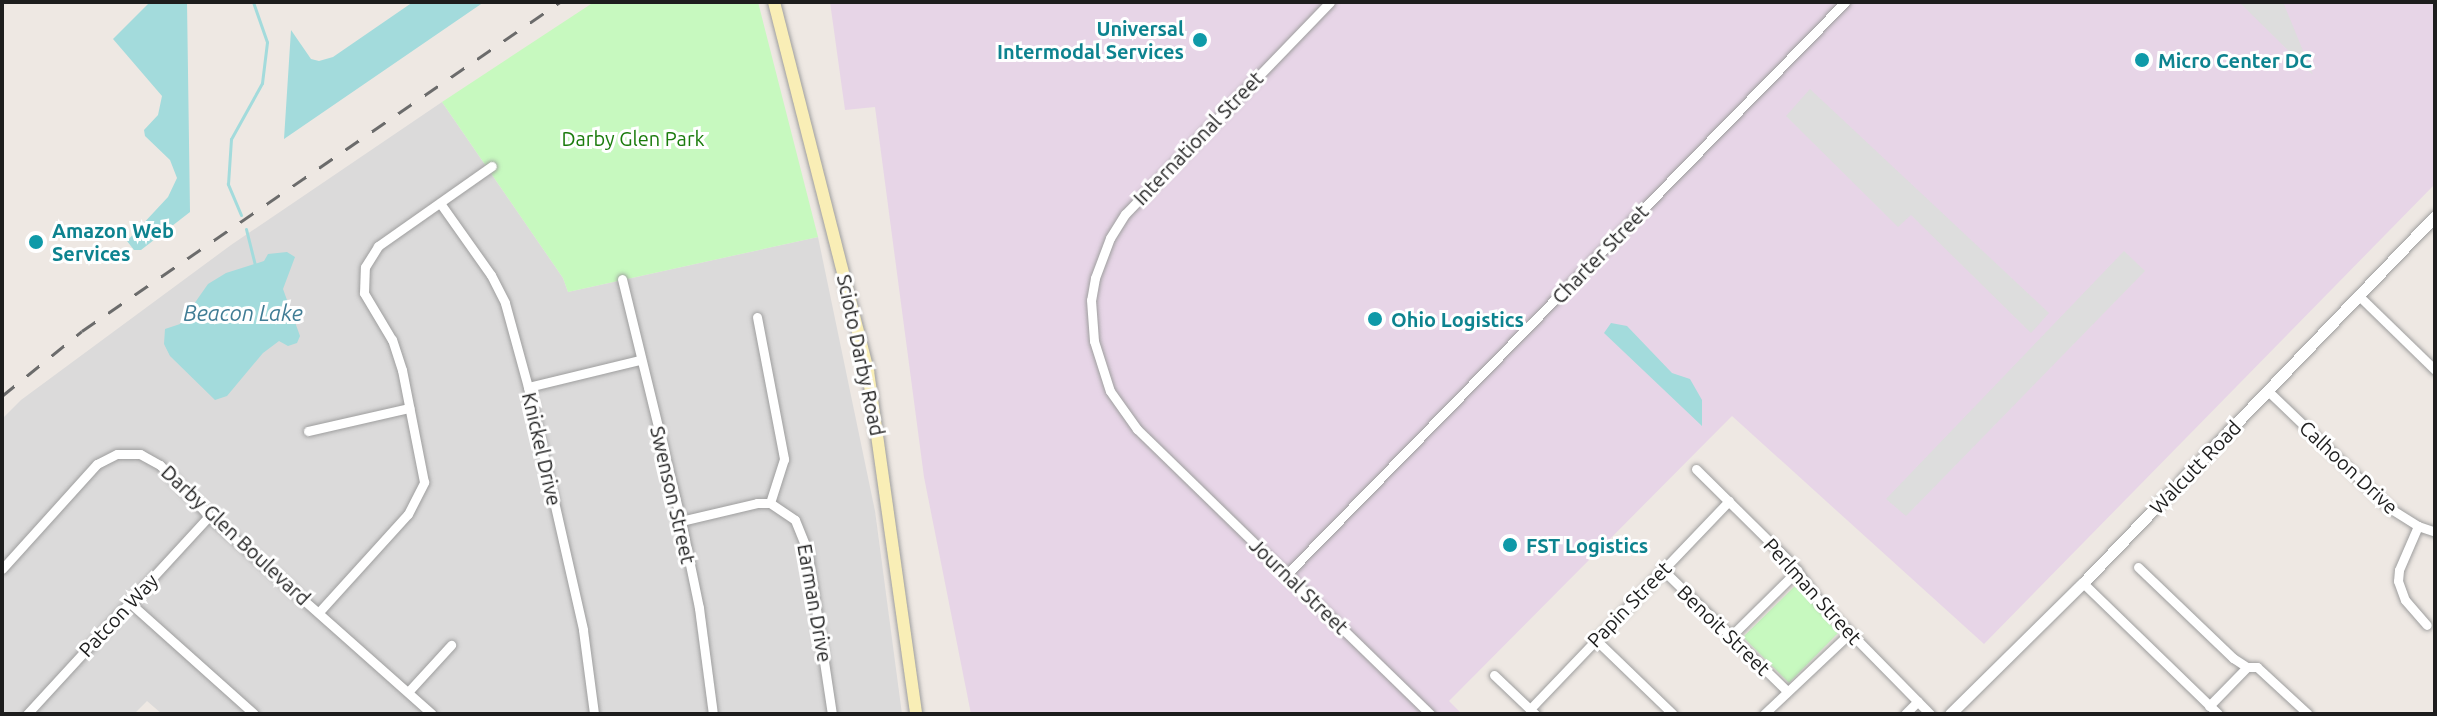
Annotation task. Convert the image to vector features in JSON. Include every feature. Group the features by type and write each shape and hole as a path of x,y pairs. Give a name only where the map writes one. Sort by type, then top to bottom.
{"main road":[{"name":"Scioto Darby Road","path":"774,2 868,371 916,714"}],"street":[{"name":"International Street","path":"1167,459 1125,416 1099,364 1091,315 1100,262 1110,238 1135,201 1330,2"},
{"name":"Charter Street","path":"1287,574 1845,2"},
{"path":"319,612 408,514 421,493 424,469 409,408 392,340 369,305 363,281 365,267 378,246 492,166"},
{"name":"Knickel Drive","path":"440,203 498,289 528,387 583,630 594,714"},
{"name":"Walcutt Road","path":"1950,714 2083,583 2435,216"},
{"name":"Swenson Street","path":"622,279 681,521 699,608 713,714"},
{"path":"2358,295 2435,370"},
{"path":"681,521 740,505 770,503 783,466 783,449 757,317"},
{"path":"528,387 640,360"},
{"name":"Calhoon Drive","path":"2268,391 2391,509 2418,526 2435,532"},
{"path":"308,431 409,408"},
{"name":"Darby Glen Boulevard","path":"2,569 89,472 117,454 129,452 151,458 209,516 432,714"},
{"name":"Journal Street","path":"1167,459 1430,714"},
{"name":"Perlman Street","path":"1696,469 1798,570 1849,634 1930,714"},
{"name":"Papin Street","path":"1532,711 1595,639 1729,501"},
{"name":"Earman Drive","path":"770,503 795,520 807,549 832,714"},
{"name":"Patcon Way","path":"27,714 209,516"},
{"path":"2418,526 2399,570 2398,581 2405,600 2427,625"},
{"path":"2138,567 2233,658 2247,667 2257,667 2266,672 2308,714"},
{"name":"Benoit Street","path":"1662,569 1787,691"},
{"path":"1730,637 1798,570"},
{"path":"2083,583 2218,714"},
{"path":"130,603 254,714"},
{"path":"1764,714 1849,634"},
{"path":"1595,639 1673,714"},
{"path":"408,692 451,645"},
{"path":"2209,706 2247,667"},
{"path":"1494,675 1532,711"},
{"path":"1905,714 1918,701"}],"shaded area":[{"path":"830,2 2435,2 2435,184 1984,644 1732,416 1449,701 1462,714 971,714 924,477 875,107 845,110"},
{"path":"2239,2 2283,2 2313,75"},
{"path":"1810,89 2049,313 2031,333 1911,215 1898,227 1786,116"},
{"path":"442,102 563,278 568,292 818,237 875,511 902,714 162,714 147,701 134,714 2,714 2,419 21,400 231,245"},
{"path":"2124,251 2145,271 1906,516 1886,499"}],"green space":[{"name":"Darby Glen Park","path":"594,2 758,2 818,237 568,292 563,278 442,102"},
{"path":"1796,585 1838,633 1789,683 1743,637"}],"water":[{"path":"150,2 187,2 190,212 141,250 134,250 127,241 168,197 177,178 170,160 145,136 144,130 158,115 162,96 113,39"},
{"path":"413,2 484,2 284,139 291,30 311,59 319,61 333,57"},
{"name":"Beacon Lake","path":"287,252 295,257 283,289 300,336 297,343 288,346 279,341 263,353 227,396 215,400 170,356 164,344 165,329 180,324 208,284 226,273 264,261 268,254"},
{"path":"1611,323 1627,326 1672,373 1690,379 1702,400 1702,426 1604,333"}],"waterway":[{"path":"241,215 228,184 231,139 262,83 267,42 253,2"},
{"path":"246,229 255,264"}],"railway":[{"path":"2,396 82,331 560,2"}],"place":[{"name":"Universal Intermodal Services","path":"1200,40"},
{"name":"Micro Center DC","path":"2142,60"},
{"name":"Amazon Web Services","path":"36,242"},
{"name":"Ohio Logistics","path":"1375,319"},
{"name":"FST Logistics","path":"1510,545"}]}
